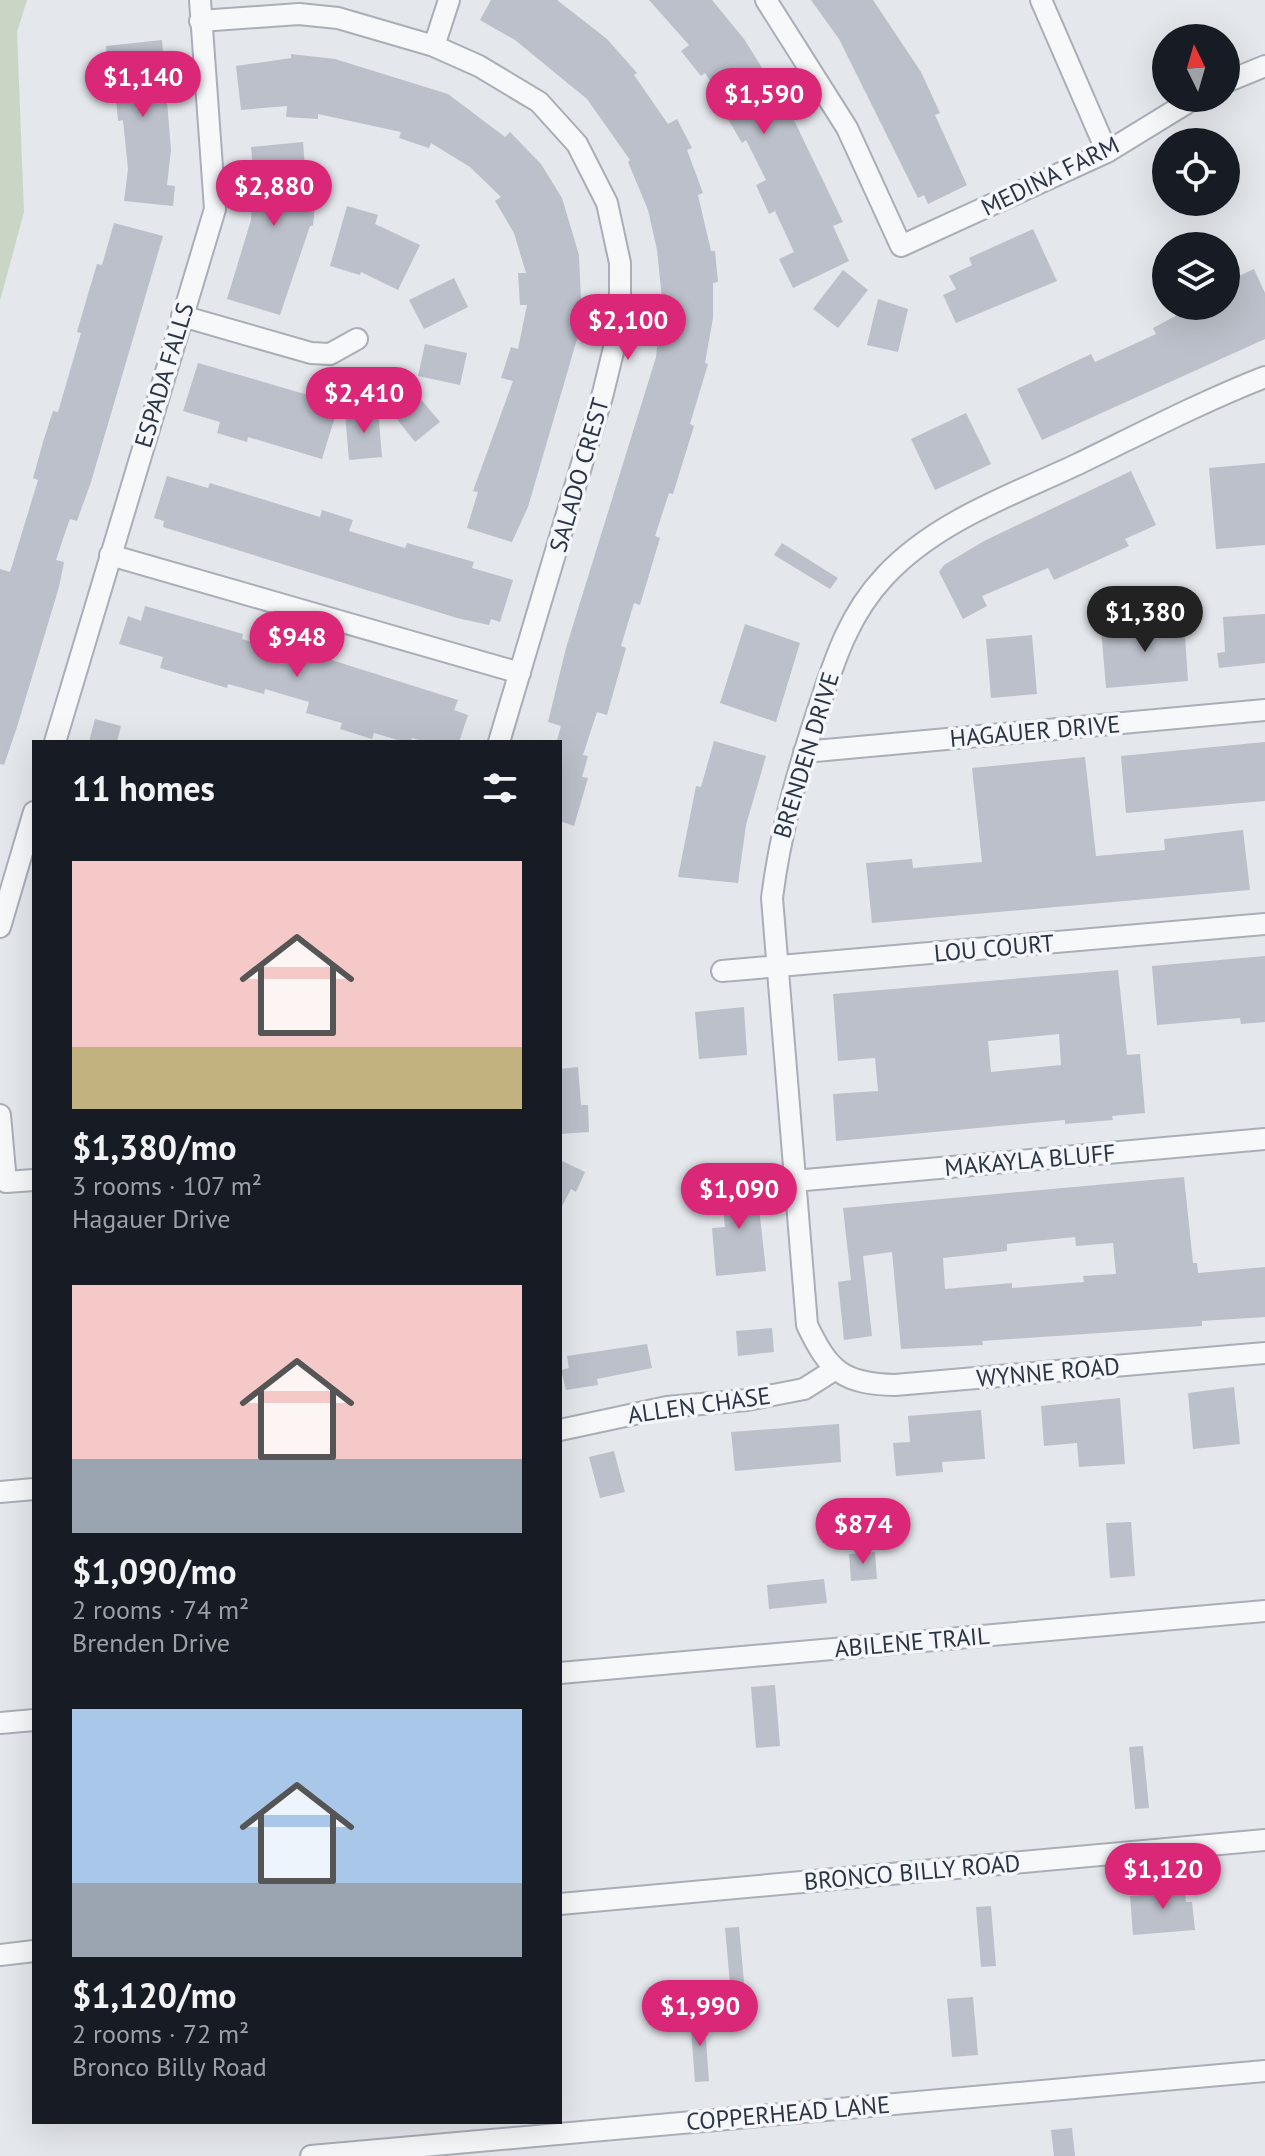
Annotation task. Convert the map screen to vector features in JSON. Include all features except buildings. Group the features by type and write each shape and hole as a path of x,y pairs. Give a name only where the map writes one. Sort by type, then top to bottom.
{"street":[{"name":"ESPADA FALLS","path":"56,740 215,209 200,0"},
{"path":"434,46 449,0"},
{"name":"MEDINA FARM","path":"766,0 847,128 901,246 1107,152 1172,112"},
{"path":"1041,0 1107,152"},
{"name":"SALADO CREST","path":"200,21 299,14 338,18 434,46 479,66 539,102 577,144 607,203 620,263 620,323 603,393 500,740"},
{"path":"1240,76 1265,66"},
{"path":"182,316 311,353 330,354 357,339"},
{"name":"BRENDEN DRIVE","path":"834,1370 807,1325 775,967 772,898 779,839 840,645 854,615 885,576 919,546 977,510 1265,377"},
{"path":"110,555 520,673"},
{"name":"HAGAUER DRIVE","path":"804,752 1265,710"},
{"path":"0,927 32,819"},
{"name":"LOU COURT","path":"722,971 1265,924"},
{"path":"0,1115 6,1182 32,1180"},
{"name":"MAKAYLA BLUFF","path":"794,1181 1265,1139"},
{"name":"WYNNE ROAD","path":"834,1370 866,1385 895,1385 1265,1353"},
{"name":"ALLEN CHASE","path":"562,1430 667,1407 747,1400 804,1389 834,1370"},
{"path":"0,1492 32,1489"},
{"name":"ABILENE TRAIL","path":"562,1673 1265,1611"},
{"path":"0,1723 32,1720"},
{"name":"BRONCO BILLY ROAD","path":"562,1904 1265,1840"},
{"path":"0,1955 32,1951"},
{"name":"COPPERHEAD LANE","path":"311,2156 1265,2071"}],"green space":[{"path":"0,0 27,0 17,32 24,212 0,301"}]}
